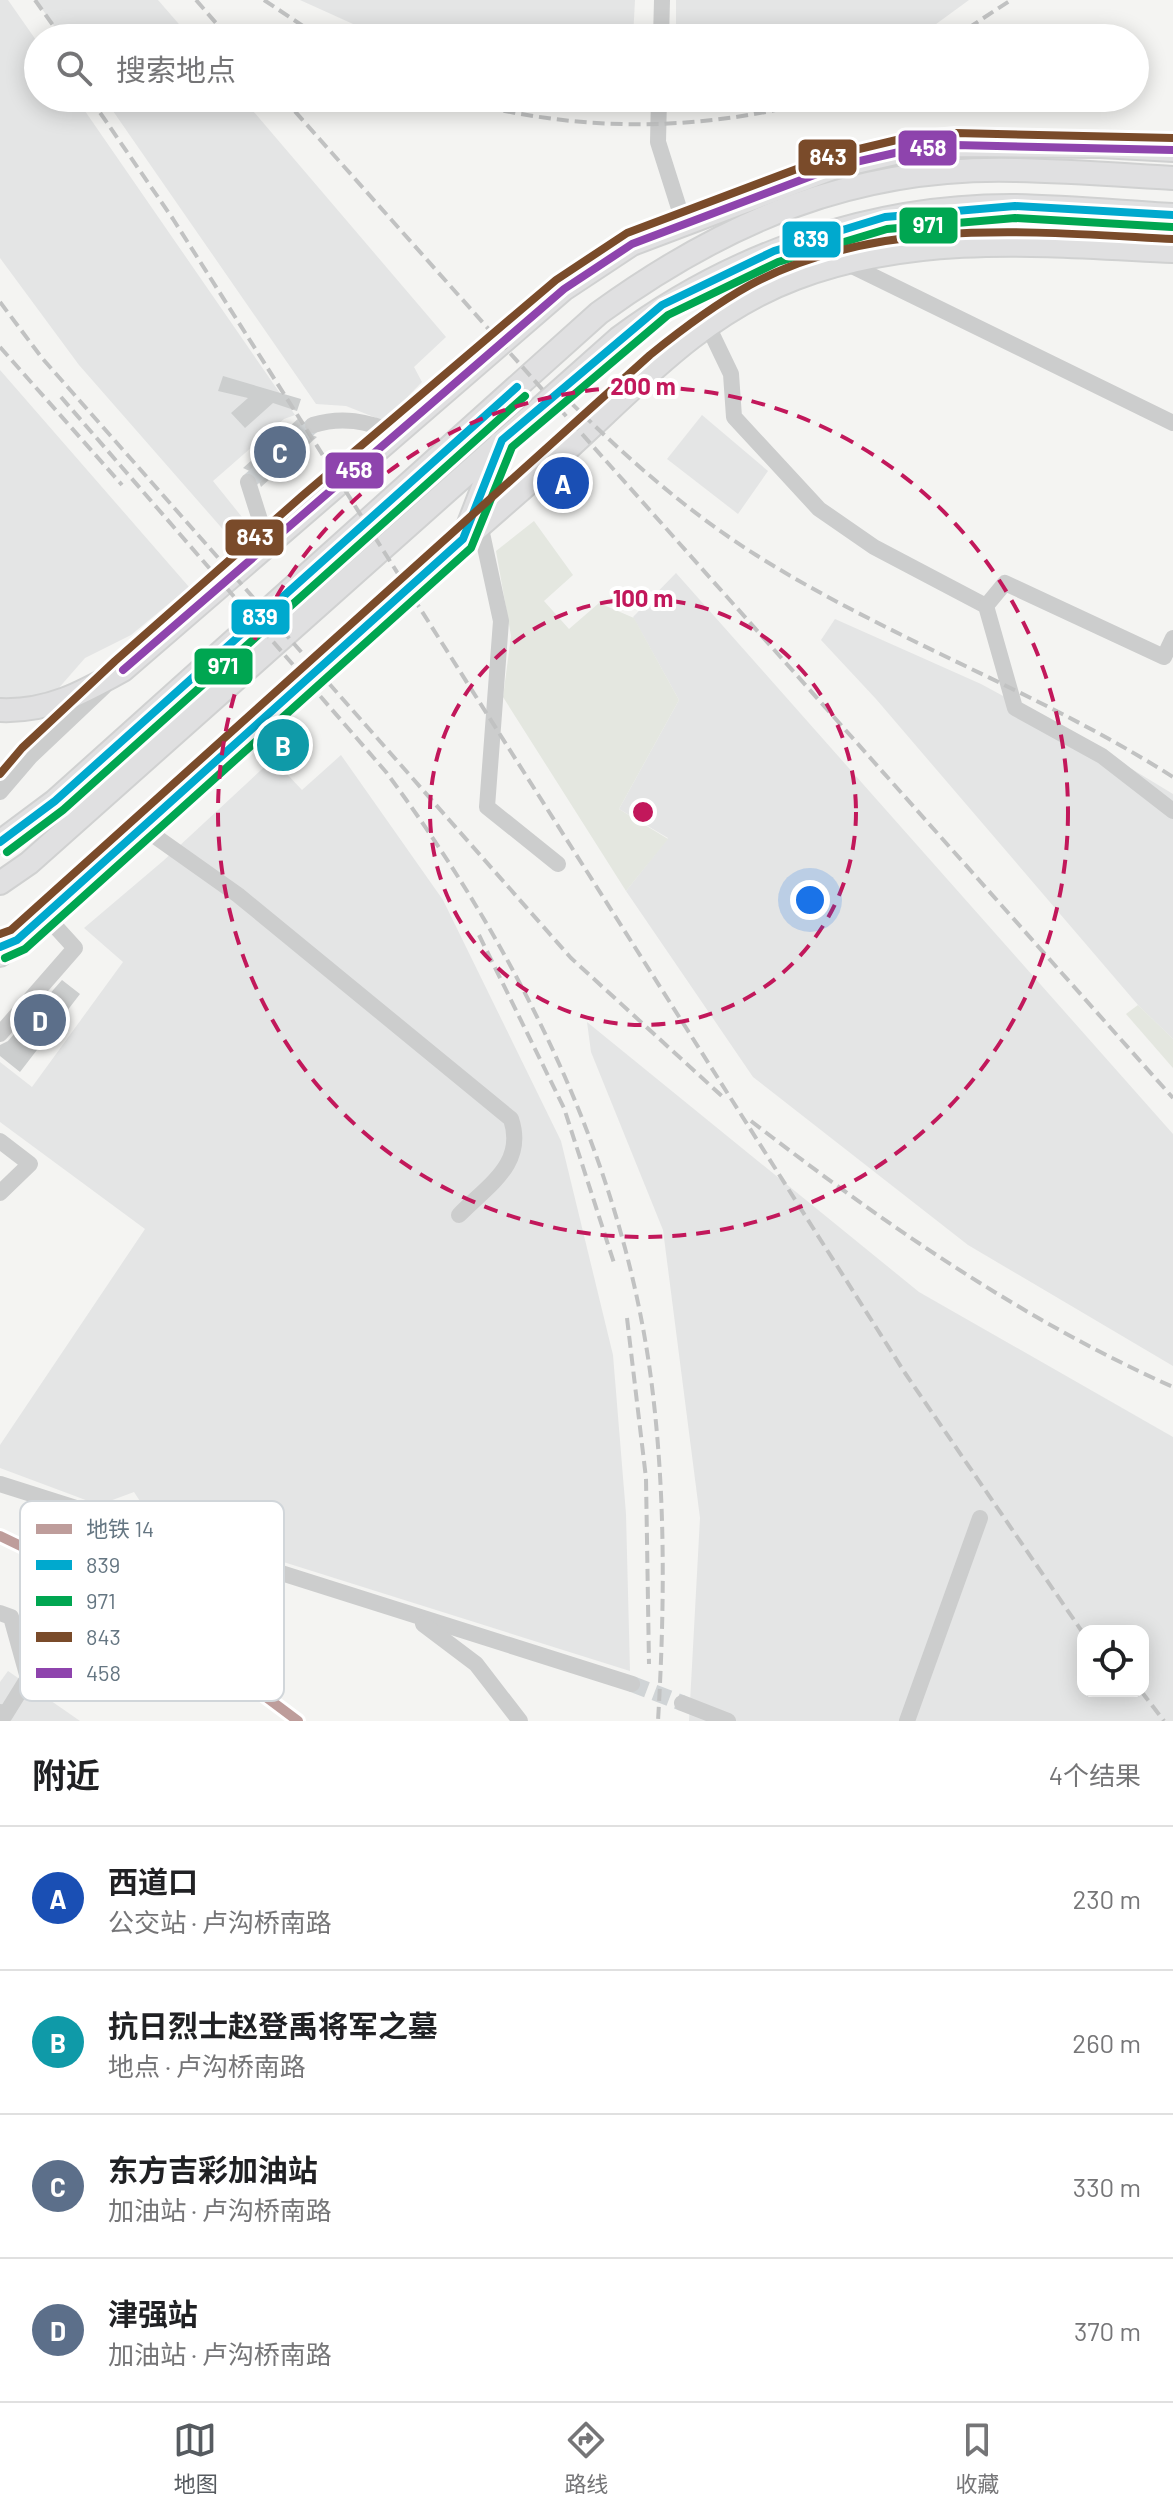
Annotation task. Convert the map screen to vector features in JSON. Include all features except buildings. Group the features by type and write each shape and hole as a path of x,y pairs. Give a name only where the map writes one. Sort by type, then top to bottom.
{"highway":[{"path":"0,710 46,708 81,694 123,670 267,542 564,289 632,244 838,166 908,150 955,145 1173,150"},
{"path":"0,842 67,791 599,313 647,278 756,220 812,197 868,183 935,173 1013,170 1173,178"},
{"path":"0,883 29,863 502,440 619,338 662,305 774,251 885,217 946,209 1015,206 1173,215"},
{"path":"632,244 756,220"},
{"path":"6,947 538,476 672,350 725,311 796,278 846,263 927,248 993,242 1173,251"},
{"path":"472,532 502,440"}],"street":[{"path":"661,24 662,0"},
{"path":"659,112 658,142 684,224"},
{"path":"846,263 1173,423"},
{"path":"707,324 731,374 734,417 819,509 874,547 986,606 1015,708 1102,756 1173,811"},
{"path":"313,425 333,419 358,421 395,433"},
{"path":"248,482 261,533 267,542"},
{"path":"472,532 501,621 487,807 558,864"},
{"path":"986,606 1005,583 1164,657 1173,638"},
{"path":"0,792 30,757 123,670"},
{"path":"142,827 238,895 511,1119 517,1138 514,1155 459,1215"},
{"path":"0,1034 75,948 45,915"},
{"path":"0,1141 30,1164 0,1193"},
{"path":"0,1484 53,1501"},
{"path":"907,1721 980,1518"},
{"path":"284,1575 632,1684"},
{"path":"0,1613 11,1617 20,1649"},
{"path":"413,1617 476,1664 520,1721"},
{"path":"6,1716 20,1692"},
{"path":"682,1703 728,1721"}],"path":[{"path":"268,738 278,749 283,745 290,738 280,727"}],"shaded area":[{"path":"0,0 8,0 25,24 24,112 86,112 295,415 284,419 213,481 250,527 234,542 79,365 0,258"},
{"path":"36,0 158,0 179,24 52,24"},
{"path":"300,0 635,0 634,24 353,24"},
{"path":"676,0 969,0 936,24 676,24"},
{"path":"114,112 254,112 446,337 414,367 422,382 384,421 346,406 316,404"},
{"path":"0,370 189,587 131,635 85,658 57,690 32,701 0,699"},
{"path":"702,415 768,471 738,514 667,459"},
{"path":"534,521 573,575 544,601 569,629 599,603 634,618 679,700 619,809 668,839 626,891 503,697 511,636 496,551"},
{"path":"676,573 1173,1134 1173,1366 968,1245 753,1077 626,891 668,838 619,809 679,700 633,617"},
{"path":"835,619 981,684 1079,737 1173,794 1173,1039 1138,1005 876,699 821,640"},
{"path":"341,755 443,900 561,1141 613,1355 626,1514 630,1671 284,1562 284,1501 140,1501 134,1492 110,1501 88,1501 0,1468 0,1445 145,1229 0,1122 0,1062 32,1087 123,962 84,928 163,861 273,759 302,790"},
{"path":"1138,1005 1173,1039 1173,1068 1126,1014"},
{"path":"587,1022 919,1292 1173,1437 1173,1721 689,1721 700,1518 663,1230 591,1052"},
{"path":"8,1671 20,1679 20,1701 51,1701 80,1721 0,1721 0,1682"}],"tunnel":[{"path":"248,482 313,425"},
{"path":"632,1684 682,1703"}],"railway":[{"path":"35,0 52,24"},
{"path":"196,0 217,24"},
{"path":"264,0 300,24"},
{"path":"974,24 1011,0"},
{"path":"100,112 173,219 905,1373 1078,1625"},
{"path":"295,112 1173,1098"},
{"path":"513,112 591,123 638,124 684,123 762,112"},
{"path":"0,302 42,358 571,958 724,1098"},
{"path":"0,347 122,485"},
{"path":"557,389 652,478 756,555 859,613 1070,718 1173,777"},
{"path":"61,397 386,772 477,908 554,1052 586,1128 613,1205 634,1284 649,1364 661,1498 662,1632 658,1721"},
{"path":"479,935 564,1108 614,1263"},
{"path":"751,1121 851,1196 954,1267 1062,1331 1173,1387"},
{"path":"627,1318 646,1478 649,1664"},
{"path":"1146,1697 1164,1721"}],"metro line":[{"name":"14","path":"0,1536 20,1546"},
{"name":"14","path":"271,1701 298,1721"}],"transit line":[{"name":"843","path":"0,774 22,748 115,661 302,496 556,280 627,233 834,155 905,138 955,133 1173,138"},
{"name":"458","path":"123,670 564,289 632,244 838,166 908,150 955,145 1173,150"},
{"name":"839","path":"0,947 17,940 463,539 502,440 662,305 774,251 885,217 1015,206 1173,215"},
{"name":"971","path":"5,958 25,949 471,548 512,447 668,315 778,262 887,229 1015,218 1172,227"},
{"name":"843","path":"0,934 11,930 650,355 698,318 750,285 799,263 850,248 903,238 1011,232 1173,239"},
{"name":"839","path":"0,842 55,801 517,387"},
{"name":"971","path":"7,852 63,810 525,396"}],"place":[{"name":"东方吉彩加油站","path":"280,452"},
{"name":"西道口","path":"563,483"},
{"name":"抗日烈士赵登禹将军之墓","path":"283,745"},
{"name":"津强站","path":"40,1020"}]}
